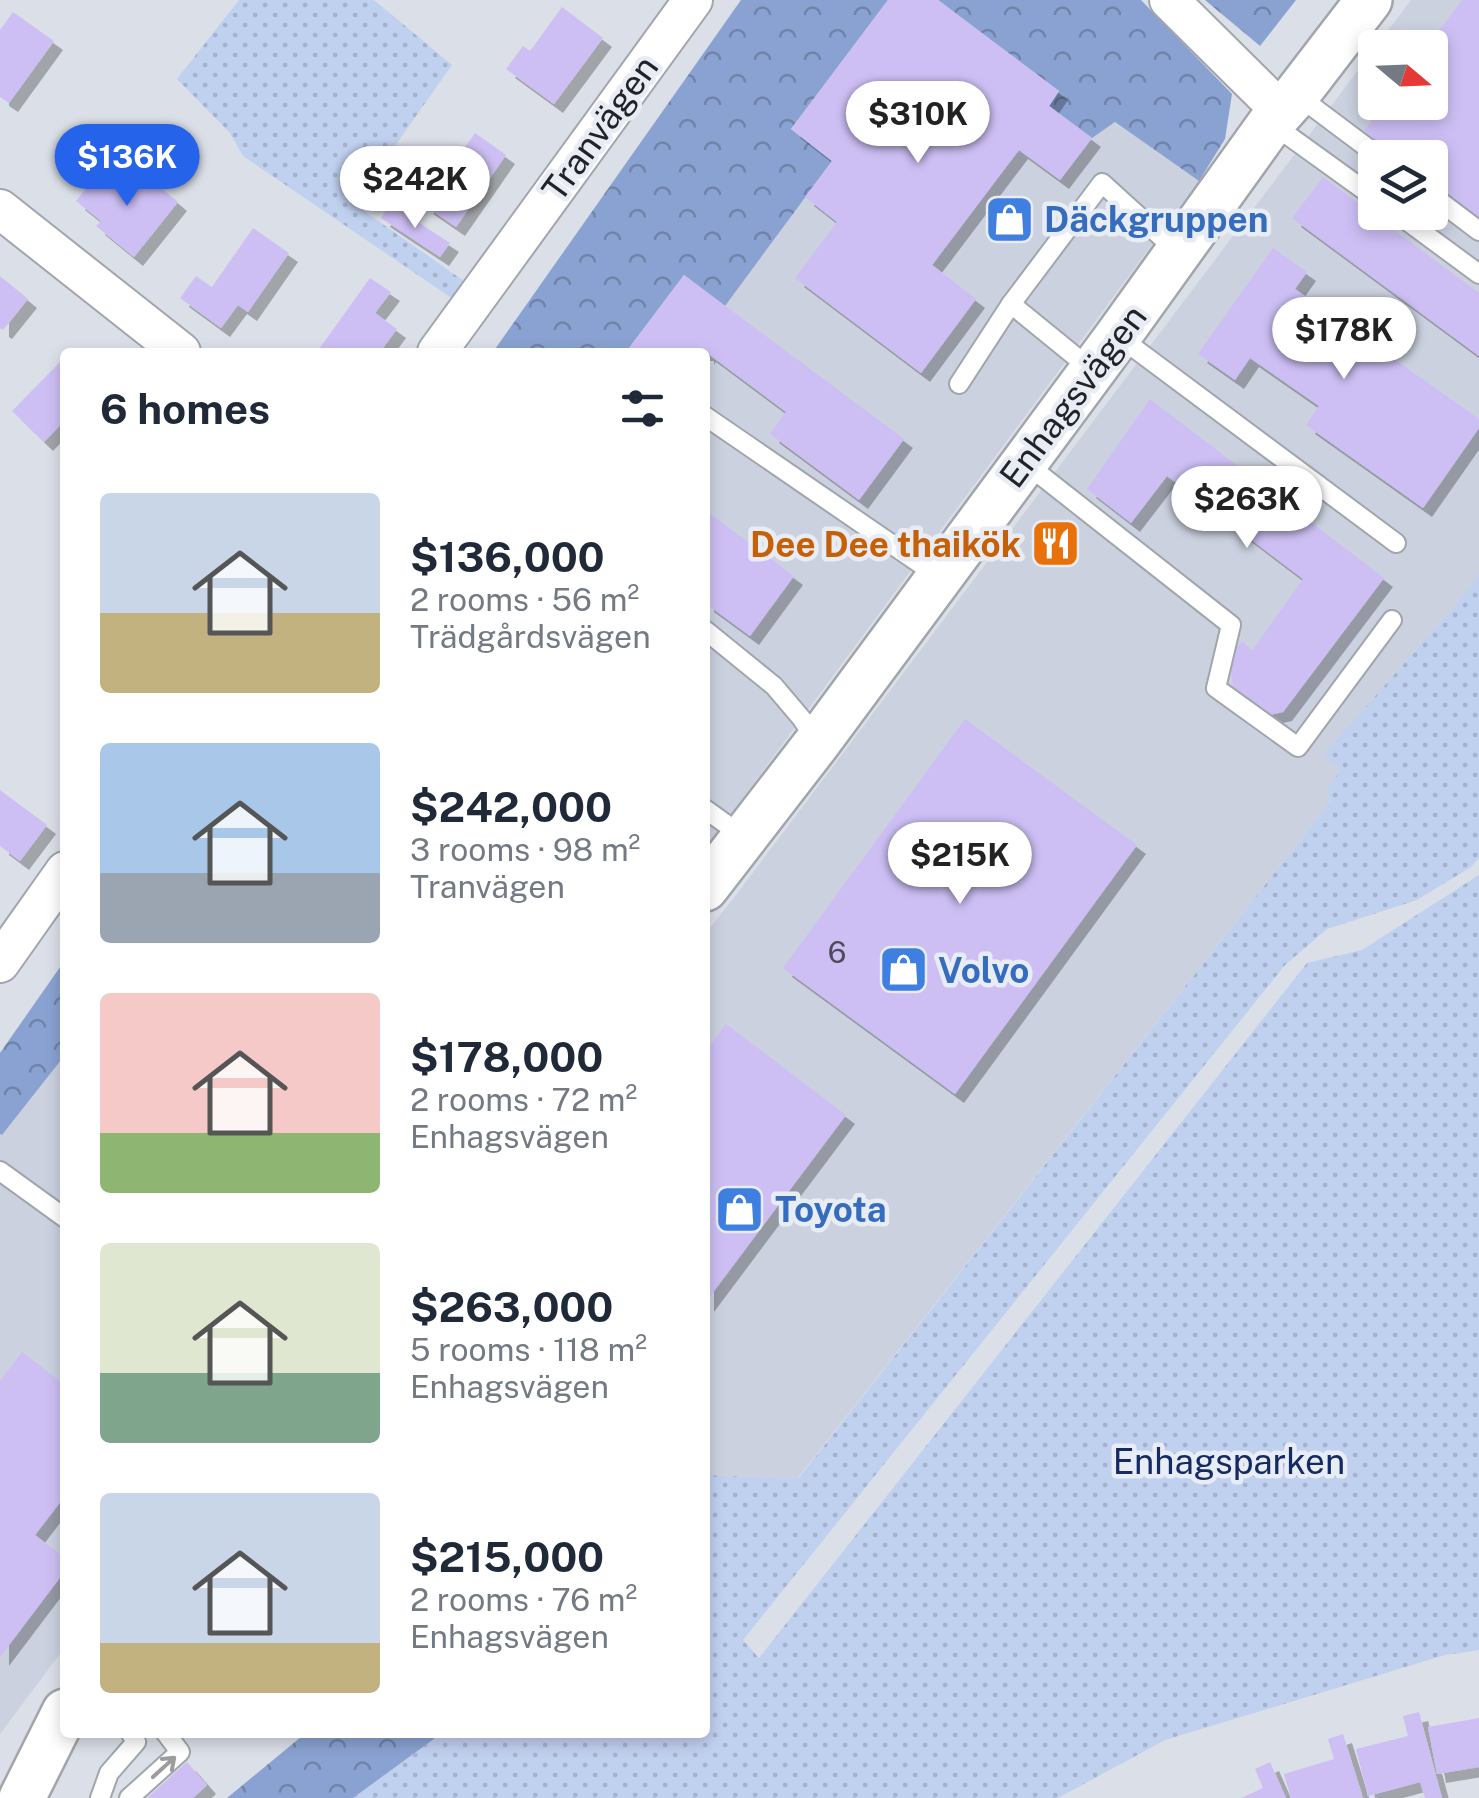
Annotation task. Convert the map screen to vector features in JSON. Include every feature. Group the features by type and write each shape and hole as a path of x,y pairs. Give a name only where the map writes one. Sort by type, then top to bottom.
{"street":[{"name":"Tranvägen","path":"440,348 693,0"},
{"path":"1168,0 1283,110"},
{"name":"Enhagsvägen","path":"710,881 817,743 1283,110 1369,0"},
{"path":"0,210 176,348"},
{"path":"0,963 60,879"},
{"path":"22,1798 60,1722"}],"lane":[{"path":"1283,110 1358,147"},
{"path":"1283,110 1358,182"},
{"path":"959,384 1011,304 1102,183 1178,252"},
{"path":"1448,208 1479,231"},
{"path":"1419,230 1479,274"},
{"path":"1011,304 1105,353 1396,544"},
{"path":"710,419 939,577"},
{"path":"1024,462 1231,624 1216,688 1298,747 1392,620"},
{"path":"710,634 774,686 817,743"},
{"path":"710,812 744,837"},
{"path":"0,1171 60,1214"},
{"path":"100,1798 110,1773 136,1742 134,1738"},
{"path":"129,1798 180,1752 170,1738"}],"shaded area":[{"path":"888,0 938,0 1059,91 1049,105 1091,138 1115,122 1199,181 710,842 710,348 629,348 684,275 832,161 791,129"},
{"path":"1411,0 1479,0 1479,574 1325,754 1342,770 1326,790 1331,801 797,1479 710,1475 710,928 1358,70 1358,120 1448,120 1448,30 1388,30"},
{"path":"60,1061 60,1654 0,1734 0,1134"}],"green space":[{"path":"239,0 374,0 452,65 354,204 468,284 456,301 243,156 230,133 177,79"},
{"path":"741,0 888,0 791,129 832,161 725,306 684,275 629,348 496,348"},
{"path":"938,0 1141,0 1232,94 1225,139 1199,181 1115,122 1092,138 1049,106 1059,91"},
{"path":"1205,0 1296,0 1260,46"},
{"name":"Enhagsparken","path":"1479,574 1479,858 1417,900 1327,929 1285,965 743,1640 759,1658 1307,963 1362,950 1479,875 1479,1650 1445,1655 1165,1740 1058,1798 353,1798 435,1738 710,1738 710,1475 798,1479 1331,801 1326,790 1341,770 1324,754"},
{"path":"60,967 60,1061 2,1135 0,1053"},
{"path":"300,1738 435,1738 353,1798 227,1798"}],"building":[{"path":"888,0 938,0 1059,91 1049,106 1092,138 1060,180 1019,150 932,265 976,299 921,373 795,278 837,222 805,197 832,161 791,129"},
{"path":"1462,0 1479,0 1479,217 1448,194 1448,140 1376,140 1364,131 1372,120 1448,120 1448,30 1440,30"},
{"path":"562,7 603,38 554,104 506,69 523,46 530,51"},
{"path":"13,12 54,41 9,103 0,97 0,30"},
{"path":"475,133 506,155 456,227 424,205"},
{"path":"104,166 135,191 147,176 178,202 134,257 96,226 101,221 76,201"},
{"path":"1323,177 1358,203 1358,230 1394,230 1479,293 1479,356 1292,218"},
{"path":"390,204 450,243 440,257 381,218"},
{"path":"253,228 289,253 248,312 238,305 221,328 180,298 196,276 212,287"},
{"path":"1273,248 1307,272 1295,289 1479,419 1479,428 1423,508 1306,425 1319,406 1250,358 1235,380 1198,354"},
{"path":"684,275 904,439 859,500 770,434 786,412 710,355 710,348 629,348"},
{"path":"0,276 28,299 3,330 0,328"},
{"path":"370,278 391,292 375,313 397,329 383,348 320,348"},
{"path":"60,362 60,425 44,442 12,411"},
{"path":"1150,399 1384,578 1283,712 1265,716 1234,694 1229,658 1242,641 1252,651 1303,579 1167,476 1131,523 1087,489"},
{"path":"710,514 794,576 750,636 710,607"},
{"path":"965,719 1137,845 955,1094 783,968"},
{"path":"0,790 47,825 20,861 0,846"},
{"name":"Toyota","path":"726,1024 846,1115 710,1296 710,1045"},
{"path":"22,1352 60,1381 60,1502 35,1535 60,1554 60,1578 0,1657 0,1381"},
{"path":"1419,1712 1442,1798 1425,1798 1420,1782 1368,1796 1356,1749 1408,1736 1403,1716"},
{"path":"1479,1718 1479,1767 1437,1774 1428,1727"},
{"path":"1343,1734 1363,1798 1291,1798 1284,1774 1334,1759 1328,1739"},
{"path":"187,1762 207,1785 193,1798 147,1798"},
{"path":"1270,1762 1286,1798 1241,1798 1263,1788 1255,1769"}],"place":[{"name":"Däckgruppen","path":"1009,219"},
{"name":"Dee Dee thaikök","path":"1056,544"},
{"name":"Volvo","path":"903,970"},
{"name":"Toyota","path":"740,1209"}]}
